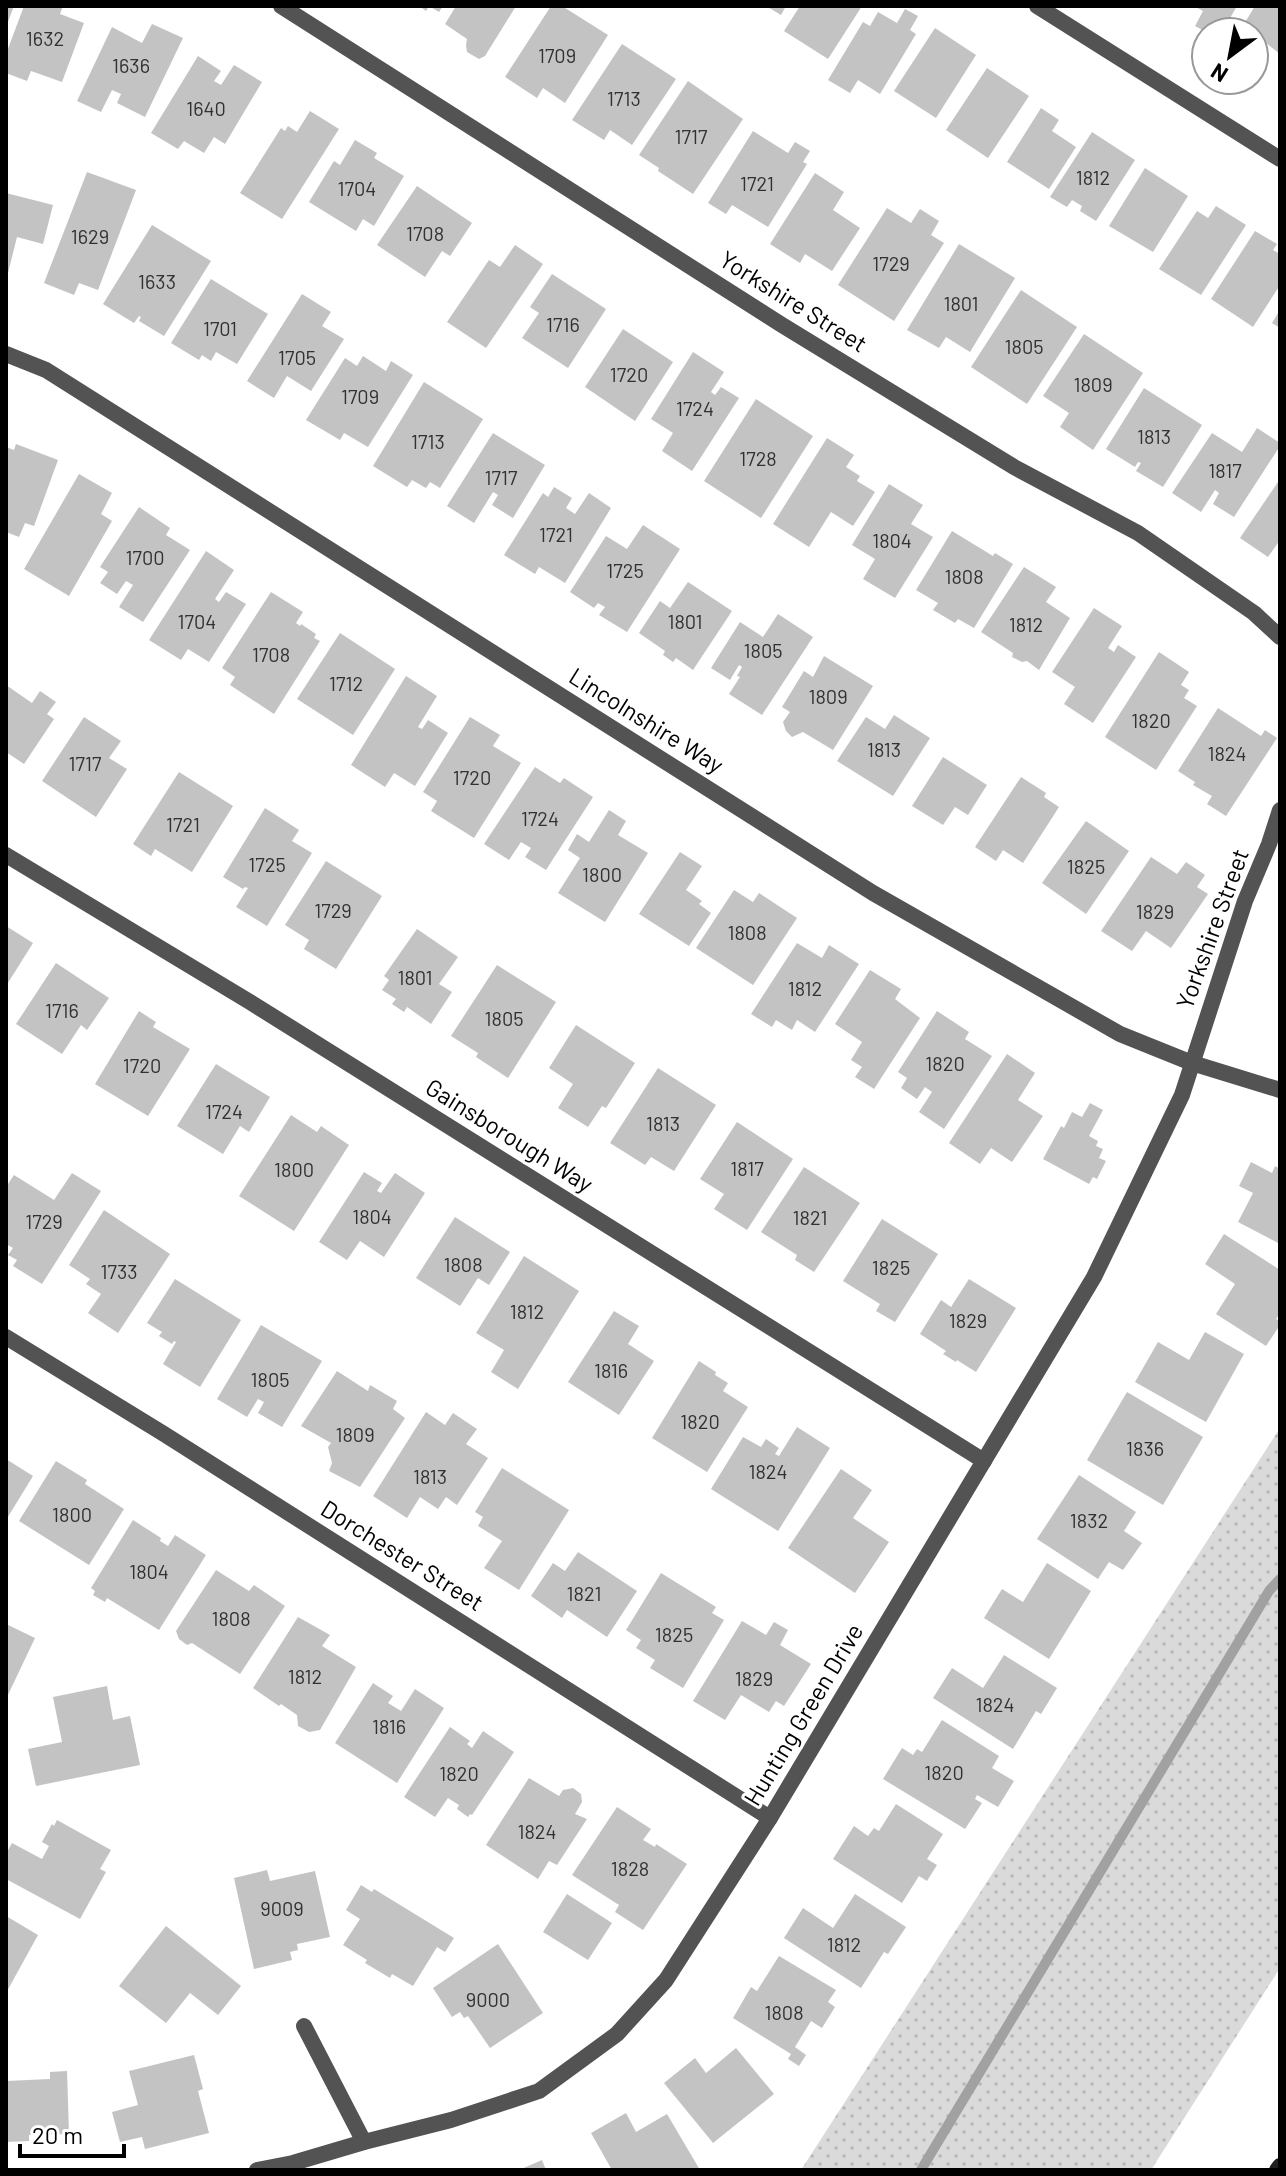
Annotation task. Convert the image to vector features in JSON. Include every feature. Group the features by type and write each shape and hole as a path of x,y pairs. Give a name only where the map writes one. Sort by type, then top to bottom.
{"street":[{"name":"Yorkshire Street","path":"281,6 782,325 1014,467 1138,533 1254,613 1280,637"},
{"path":"1037,6 1280,159"},
{"name":"Lincolnshire Way","path":"6,354 46,370 873,893 1120,1034 1192,1063 1280,1090"},
{"name":"Yorkshire Street","path":"1192,1063 1245,901 1280,810"},
{"name":"Gainsborough Way","path":"6,855 250,1002 984,1461"},
{"name":"Hunting Green Drive","path":"257,2170 451,2120 539,2091 617,2034 666,1980 770,1818 1094,1277 1182,1095 1192,1063"},
{"name":"Dorchester Street","path":"6,1337 770,1818"},
{"path":"304,2026 364,2142"}],"shaded area":[{"path":"1280,1428 1280,1968 1151,2170 801,2170"}],"building":[{"path":"6,6 14,6 6,27"},
{"path":"24,6 63,6 60,14 84,23 62,82 31,71 27,81 6,73 6,54"},
{"path":"429,6 443,6 439,12"},
{"path":"456,6 516,6 485,56 479,59 467,52 467,39 445,24"},
{"path":"551,6 562,6 608,35 565,103 543,88 537,98 505,77"},
{"path":"766,6 786,6 781,15"},
{"path":"800,6 862,6 828,59 784,31"},
{"path":"1194,6 1237,6 1231,16 1200,16 1203,11"},
{"path":"1255,6 1280,6 1280,54 1270,46 1270,16 1249,16"},
{"path":"905,9 918,16 910,30 916,34 880,94 858,80 850,93 828,80 863,22 870,26 878,12 897,23"},
{"path":"152,24 183,38 145,117 117,103 121,94 112,90 101,112 77,101 112,27 142,43"},
{"path":"935,28 976,55 936,118 894,91"},
{"path":"622,44 676,79 632,145 610,130 604,140 572,120"},
{"path":"198,56 221,71 214,81 221,85 234,65 262,82 225,144 214,137 204,153 184,141 178,149 151,133"},
{"path":"987,68 1029,96 988,158 946,130"},
{"path":"688,81 743,119 693,194 639,155"},
{"path":"1041,108 1059,120 1052,131 1076,147 1049,189 1007,162"},
{"path":"310,111 339,129 282,219 240,193 281,128 285,131 288,126 297,132"},
{"path":"753,131 788,153 795,142 810,151 803,162 807,164 768,227 732,205 726,214 708,203"},
{"path":"1092,132 1135,160 1096,221 1080,211 1082,206 1072,200 1067,207 1050,197"},
{"path":"355,140 377,153 374,158 404,176 374,226 363,219 356,231 309,202 334,161 340,165"},
{"path":"1145,168 1188,196 1153,252 1109,226"},
{"path":"87,172 136,190 98,290 79,283 74,295 44,283"},
{"path":"815,173 844,192 833,210 860,228 832,271 805,254 800,263 770,244"},
{"path":"417,186 472,223 450,256 442,251 425,277 377,245"},
{"path":"6,193 53,205 43,244 17,237 7,277"},
{"path":"1216,206 1246,225 1201,295 1159,269 1197,211 1208,218"},
{"path":"887,208 911,223 920,209 939,221 931,235 944,243 894,321 838,285"},
{"path":"152,225 211,261 164,336 139,321 141,317 134,323 103,304"},
{"path":"1255,231 1277,244 1273,250 1280,254 1280,285 1253,327 1211,299"},
{"path":"959,244 1015,278 970,352 946,337 939,348 907,330"},
{"path":"515,245 543,264 486,348 447,322 489,260 500,267"},
{"path":"552,274 606,309 568,368 522,338 539,313 530,307"},
{"path":"211,279 268,314 237,364 216,352 211,361 202,355 199,360 171,343"},
{"path":"1021,290 1077,327 1027,404 971,367"},
{"path":"302,294 331,312 322,326 344,339 311,391 287,376 274,398 247,381"},
{"path":"1280,310 1280,328 1272,323"},
{"path":"623,329 673,362 635,421 585,387"},
{"path":"1084,334 1143,373 1093,450 1060,427 1069,413 1043,396"},
{"path":"693,352 724,372 711,392 715,395 721,387 739,398 692,471 662,451 673,433 651,419"},
{"path":"363,356 386,371 391,361 413,375 368,447 344,433 340,440 306,420 345,358 357,366"},
{"path":"424,382 483,419 440,488 430,482 426,488 412,480 407,487 373,466"},
{"path":"1144,388 1202,425 1163,487 1136,471 1141,463 1138,462 1135,467 1106,449"},
{"path":"756,399 813,436 761,518 704,481"},
{"path":"1257,428 1280,446 1234,517 1213,504 1219,493 1215,490 1201,512 1172,493 1212,433 1242,452"},
{"path":"493,433 545,465 513,518 492,505 498,495 493,492 474,523 447,506"},
{"path":"827,438 854,455 846,467 860,476 857,481 875,492 853,526 831,512 809,547 773,524"},
{"path":"16,444 58,460 34,526 25,523 19,537 6,532 6,447 14,450"},
{"path":"79,474 112,493 101,514 112,521 69,596 24,569"},
{"path":"1280,479 1280,540 1268,557 1240,538"},
{"path":"889,484 923,505 911,524 933,537 895,598 863,579 875,559 852,545"},
{"path":"554,487 572,498 566,508 575,514 589,493 611,508 565,583 539,567 535,574 504,555 543,493 548,497"},
{"path":"139,507 170,528 166,535 190,550 143,622 119,607 133,585 126,581 117,594 100,583 108,572 100,567"},
{"path":"643,525 680,549 627,632 599,615 605,607 598,603 594,608 570,592 606,536 627,549"},
{"path":"952,531 993,556 995,553 1013,564 974,628 958,619 955,623 933,610 938,603 916,590"},
{"path":"206,551 234,570 215,599 219,602 226,592 246,604 209,662 188,649 181,660 149,640"},
{"path":"1024,567 1056,587 1046,602 1070,618 1039,670 1027,661 1012,657 1013,653 981,632"},
{"path":"688,582 732,611 693,670 676,658 673,662 663,655 665,651 639,633 660,601 670,608"},
{"path":"271,592 303,612 296,623 316,634 314,638 320,641 274,714 230,685 235,677 222,668"},
{"path":"1094,608 1122,626 1108,648 1114,652 1118,645 1136,657 1093,723 1064,704 1075,687 1052,672"},
{"path":"778,614 813,637 762,715 729,694 740,677 737,676 742,667 739,665 730,680 711,668 740,622 763,637"},
{"path":"340,633 395,669 353,735 297,699"},
{"path":"1159,652 1189,672 1181,685 1189,690 1184,698 1197,706 1156,770 1105,737"},
{"path":"824,656 873,686 833,750 803,732 792,737 783,722 790,712 782,707 804,671 813,677"},
{"path":"406,676 437,696 418,727 422,729 428,720 448,733 415,786 394,773 385,787 351,765"},
{"path":"6,685 32,703 40,691 56,702 47,714 54,719 24,764 6,752"},
{"path":"1218,708 1261,736 1265,730 1277,738 1226,816 1207,804 1212,796 1178,771"},
{"path":"894,715 930,738 893,796 837,761 866,717 885,729"},
{"path":"84,717 121,741 109,758 127,769 96,817 42,781"},
{"path":"470,717 500,735 493,746 521,763 474,838 431,811 437,801 423,792"},
{"path":"943,757 987,785 968,815 955,807 943,825 912,806"},
{"path":"535,767 560,783 564,778 593,797 546,870 525,857 531,848 521,842 509,860 484,844"},
{"path":"179,772 233,806 192,872 155,849 151,856 133,844"},
{"path":"1021,777 1046,793 1044,797 1059,807 1023,863 1003,850 996,861 975,847"},
{"path":"265,808 299,830 292,841 312,853 267,926 236,907 248,888 243,889 223,877"},
{"path":"609,810 626,821 618,835 648,853 605,922 558,893 580,858 568,850 577,834 589,842"},
{"path":"1086,821 1129,851 1086,914 1042,883"},
{"path":"680,852 702,866 686,890 702,901 699,904 711,913 689,946 639,914"},
{"path":"1151,857 1177,874 1186,862 1205,875 1197,887 1208,894 1171,948 1146,931 1132,951 1101,931"},
{"path":"326,861 382,896 336,969 304,949 309,940 285,925"},
{"path":"734,890 753,902 759,893 797,918 753,985 696,948"},
{"path":"6,926 33,943 6,986"},
{"path":"417,929 458,957 439,984 452,992 431,1024 407,1007 404,1012 392,1004 396,999 382,990 389,980 384,976"},
{"path":"797,943 822,958 829,945 859,964 815,1032 797,1020 792,1030 776,1020 772,1027 751,1014"},
{"path":"56,963 109,998 87,1030 81,1025 62,1054 16,1024"},
{"path":"497,965 556,1002 508,1078 451,1036"},
{"path":"870,970 901,989 895,999 920,1018 874,1089 855,1077 862,1067 851,1060 862,1042 835,1024"},
{"path":"139,1011 156,1022 153,1027 190,1049 148,1116 95,1084"},
{"path":"937,1011 969,1032 965,1039 992,1056 944,1129 919,1112 932,1092 925,1087 917,1099 901,1088 907,1078 898,1072"},
{"path":"576,1025 635,1063 606,1108 602,1106 588,1127 558,1108 573,1084 549,1068"},
{"path":"1007,1054 1035,1073 1018,1100 1043,1116 1012,1162 991,1148 980,1164 949,1143"},
{"path":"216,1064 270,1097 249,1132 240,1126 223,1154 177,1126"},
{"path":"658,1068 716,1105 674,1171 651,1157 645,1165 610,1143"},
{"path":"1090,1103 1103,1110 1089,1136 1098,1141 1096,1146 1103,1149 1099,1158 1106,1161 1097,1179 1093,1177 1089,1184 1043,1159 1072,1112 1082,1117"},
{"path":"291,1115 317,1132 321,1126 349,1145 294,1231 239,1196"},
{"path":"737,1122 793,1159 747,1230 714,1209 724,1194 700,1179"},
{"path":"1251,1162 1272,1173 1275,1166 1280,1169 1280,1244 1238,1222 1253,1193 1239,1186"},
{"path":"804,1167 860,1203 814,1272 795,1260 797,1255 761,1232"},
{"path":"364,1172 382,1183 377,1191 381,1193 395,1173 425,1193 384,1257 360,1241 347,1260 319,1242"},
{"path":"72,1173 101,1191 42,1284 13,1266 17,1260 8,1255 13,1248 6,1244 6,1187 14,1175 54,1200"},
{"path":"104,1210 170,1254 118,1333 88,1313 101,1294 86,1284 90,1279 69,1265"},
{"path":"455,1217 510,1252 489,1285 478,1278 460,1306 416,1278"},
{"path":"882,1219 938,1254 895,1322 876,1311 880,1304 843,1281"},
{"path":"1224,1234 1280,1270 1280,1313 1276,1319 1280,1325 1266,1346 1216,1314 1235,1284 1205,1264"},
{"path":"524,1256 579,1291 518,1389 491,1372 504,1350 476,1333"},
{"path":"175,1279 241,1320 200,1387 163,1364 176,1342 172,1344 159,1336 162,1332 147,1323"},
{"path":"969,1279 1016,1308 976,1372 943,1354 946,1351 920,1334 941,1300 951,1307"},
{"path":"614,1311 639,1326 628,1344 654,1361 619,1415 568,1382"},
{"path":"261,1325 322,1361 282,1427 258,1413 264,1402 258,1399 247,1417 217,1399"},
{"path":"1205,1332 1244,1354 1206,1422 1135,1382 1158,1342 1189,1360"},
{"path":"699,1361 728,1383 723,1391 748,1407 707,1472 652,1438"},
{"path":"337,1371 368,1391 370,1385 397,1401 393,1409 405,1418 360,1487 329,1471 332,1463 328,1447 331,1443 301,1426"},
{"path":"1127,1392 1203,1437 1163,1505 1087,1460"},
{"path":"426,1412 445,1425 453,1413 477,1429 466,1444 488,1458 457,1505 446,1497 438,1509 420,1497 407,1518 373,1496"},
{"path":"797,1427 830,1448 778,1531 711,1489 743,1437 761,1447 766,1439 779,1448 775,1454 779,1456"},
{"path":"6,1459 33,1476 6,1520"},
{"path":"56,1461 124,1509 89,1565 19,1521"},
{"path":"502,1468 569,1510 519,1590 484,1568 502,1541 478,1526 483,1517 475,1512"},
{"path":"841,1469 872,1490 853,1518 889,1542 855,1593 788,1548"},
{"path":"1079,1475 1136,1512 1124,1531 1142,1543 1123,1570 1109,1562 1098,1579 1037,1539"},
{"path":"133,1520 168,1546 175,1535 206,1555 159,1630 107,1598 105,1602 93,1595 95,1591 91,1588"},
{"path":"578,1552 637,1591 607,1637 567,1610 562,1618 531,1596 553,1563 565,1571"},
{"path":"1047,1563 1091,1591 1049,1659 984,1618 1002,1589 1023,1602"},
{"path":"216,1570 249,1591 254,1585 285,1606 240,1674 192,1643 187,1645 179,1639 176,1631"},
{"path":"661,1573 716,1607 712,1613 724,1620 683,1688 650,1668 655,1660 636,1648 641,1640 626,1630"},
{"path":"298,1617 330,1635 322,1646 356,1667 320,1730 309,1732 298,1726 297,1715 253,1688"},
{"path":"742,1621 766,1635 774,1622 788,1630 780,1645 811,1664 784,1706 776,1701 769,1712 741,1695 725,1720 693,1701"},
{"path":"6,1624 35,1638 6,1699"},
{"path":"1004,1655 1057,1688 1041,1714 1036,1711 1013,1749 933,1698 952,1668 983,1688"},
{"path":"373,1683 393,1696 388,1703 401,1711 415,1689 444,1708 397,1783 335,1743"},
{"path":"107,1686 113,1720 130,1716 140,1765 36,1786 28,1749 62,1742 53,1697"},
{"path":"942,1720 999,1756 992,1768 1014,1781 998,1807 977,1795 975,1799 982,1803 965,1829 883,1779 902,1748 913,1755 917,1749 922,1752"},
{"path":"450,1727 470,1741 467,1744 472,1748 483,1731 514,1752 468,1817 457,1809 459,1805 448,1798 435,1817 404,1797"},
{"path":"529,1778 559,1796 563,1790 573,1788 581,1794 582,1802 575,1814 587,1819 557,1865 549,1861 538,1879 486,1845"},
{"path":"896,1804 943,1834 927,1859 937,1865 927,1881 919,1876 902,1903 833,1859 854,1826 868,1836 874,1828 879,1831"},
{"path":"617,1807 651,1829 643,1840 655,1847 656,1844 687,1864 643,1930 615,1912 619,1905 572,1875"},
{"path":"57,1820 111,1850 100,1869 106,1872 80,1919 6,1879 6,1854 12,1843 42,1859 49,1846 42,1842"},
{"path":"267,1870 270,1881 315,1871 330,1937 297,1944 298,1950 290,1952 292,1960 254,1969 234,1878"},
{"path":"361,1885 372,1892 374,1889 454,1938 445,1952 437,1947 413,1986 392,1974 390,1978 343,1945 360,1919 346,1910"},
{"path":"567,1894 612,1923 588,1960 543,1932"},
{"path":"855,1894 906,1927 888,1954 884,1952 861,1988 784,1938 803,1908 833,1928"},
{"path":"6,1916 38,1935 6,1993"},
{"path":"166,1926 241,1986 218,2015 190,1993 166,2023 119,1986"},
{"path":"498,1944 543,2013 490,2048 468,2016 464,2018 460,2012 452,2017 433,1988"},
{"path":"779,1956 836,1990 828,2002 835,2007 822,2028 811,2021 795,2047 806,2055 799,2066 788,2059 791,2054 733,2018 751,1987 757,1991"},
{"path":"736,2048 774,2094 713,2143 664,2083 695,2058 706,2073"},
{"path":"194,2055 203,2089 198,2091 209,2133 145,2149 142,2137 120,2142 112,2112 138,2105 129,2071"},
{"path":"67,2071 69,2134 29,2135 29,2141 6,2142 6,2081 50,2079 50,2072"},
{"path":"626,2113 636,2132 667,2114 700,2170 612,2170 591,2133"},
{"path":"542,2160 546,2170 519,2170"}],"waterway":[{"path":"921,2170 1269,1591 1280,1579"}]}
